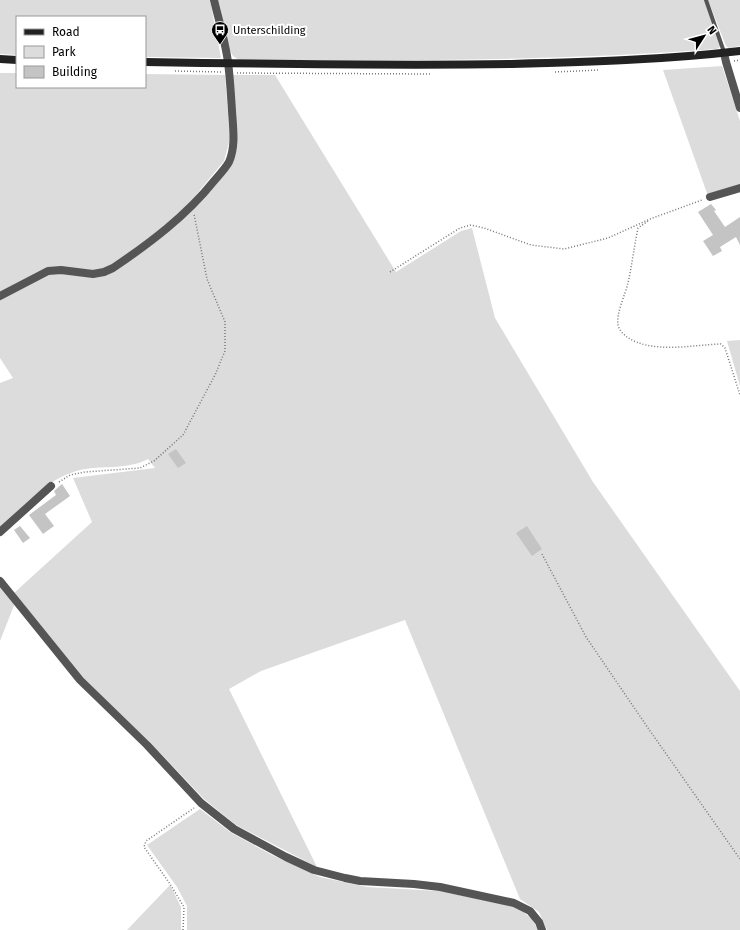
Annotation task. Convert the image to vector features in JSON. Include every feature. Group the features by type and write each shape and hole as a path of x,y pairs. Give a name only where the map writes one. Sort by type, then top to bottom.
{"street":[{"path":"0,296 48,271 61,270 93,274 113,268 159,235 193,206 221,173 232,152 234,138 228,64 224,40 214,0"},
{"path":"146,62 433,65 578,62 740,51"},
{"path":"724,53 740,108"},
{"path":"0,59 16,60"},
{"path":"710,197 740,188"},
{"path":"0,532 50,486"},
{"path":"0,580 80,680 148,745 201,803 234,829 286,858 314,870 345,878 440,887 514,903 530,912 539,922 542,930"}],"lane":[{"path":"706,0 724,53"}],"path":[{"path":"390,272 460,228 471,225 484,228 530,245 564,248 608,238 650,219 710,197"},
{"path":"50,486 70,475 85,472 140,468 154,461 183,435 215,375 225,351 225,322 207,279 193,206"},
{"path":"650,219 638,228 627,284 619,314 618,325 622,332 634,341 656,346 679,348 721,344 725,348 740,395"},
{"path":"542,554 586,637 740,859"},
{"path":"184,930 184,907 144,847 146,841 201,803"}],"green space":[{"path":"0,0 210,0 221,58 146,57 146,16 16,16 16,55 0,54"},
{"path":"217,0 704,0 720,43 720,47 717,49 657,53 538,58 419,60 239,60 233,56 229,49"},
{"path":"708,0 740,0 740,46 729,48 726,46"},
{"path":"722,66 740,121 740,186 708,196 663,70"},
{"path":"0,73 16,73 16,88 146,88 146,74 225,75 230,139 224,161 190,202 230,166 232,75 275,75 396,272 461,231 472,228 495,318 593,482 740,691 740,930 547,930 539,912 520,899 405,620 261,671 229,689 317,867 236,825 204,799 150,742 82,678 14,593 92,522 73,478 155,468 148,459 125,466 85,469 72,472 49,484 0,528 0,383 13,378 0,358"},
{"path":"740,340 740,386 727,341"},
{"path":"0,585 15,603 0,641"},
{"path":"200,809 230,832 272,855 320,877 367,887 439,891 517,907 532,919 538,930 187,930 187,906 177,887 147,845"},
{"path":"170,885 181,907 181,930 127,930"}],"building":[{"path":"711,204 725,227 740,217 740,245 736,237 720,247 722,251 713,256 703,241 713,235 698,212"},
{"path":"176,449 186,463 178,468 168,454"},
{"path":"62,484 70,496 45,514 54,526 43,534 29,515 56,495 54,491"},
{"path":"20,526 30,538 23,543 14,530"},
{"path":"527,526 542,549 532,556 516,533"}],"place":[{"name":"Unterschilding","path":"220,45"}]}
